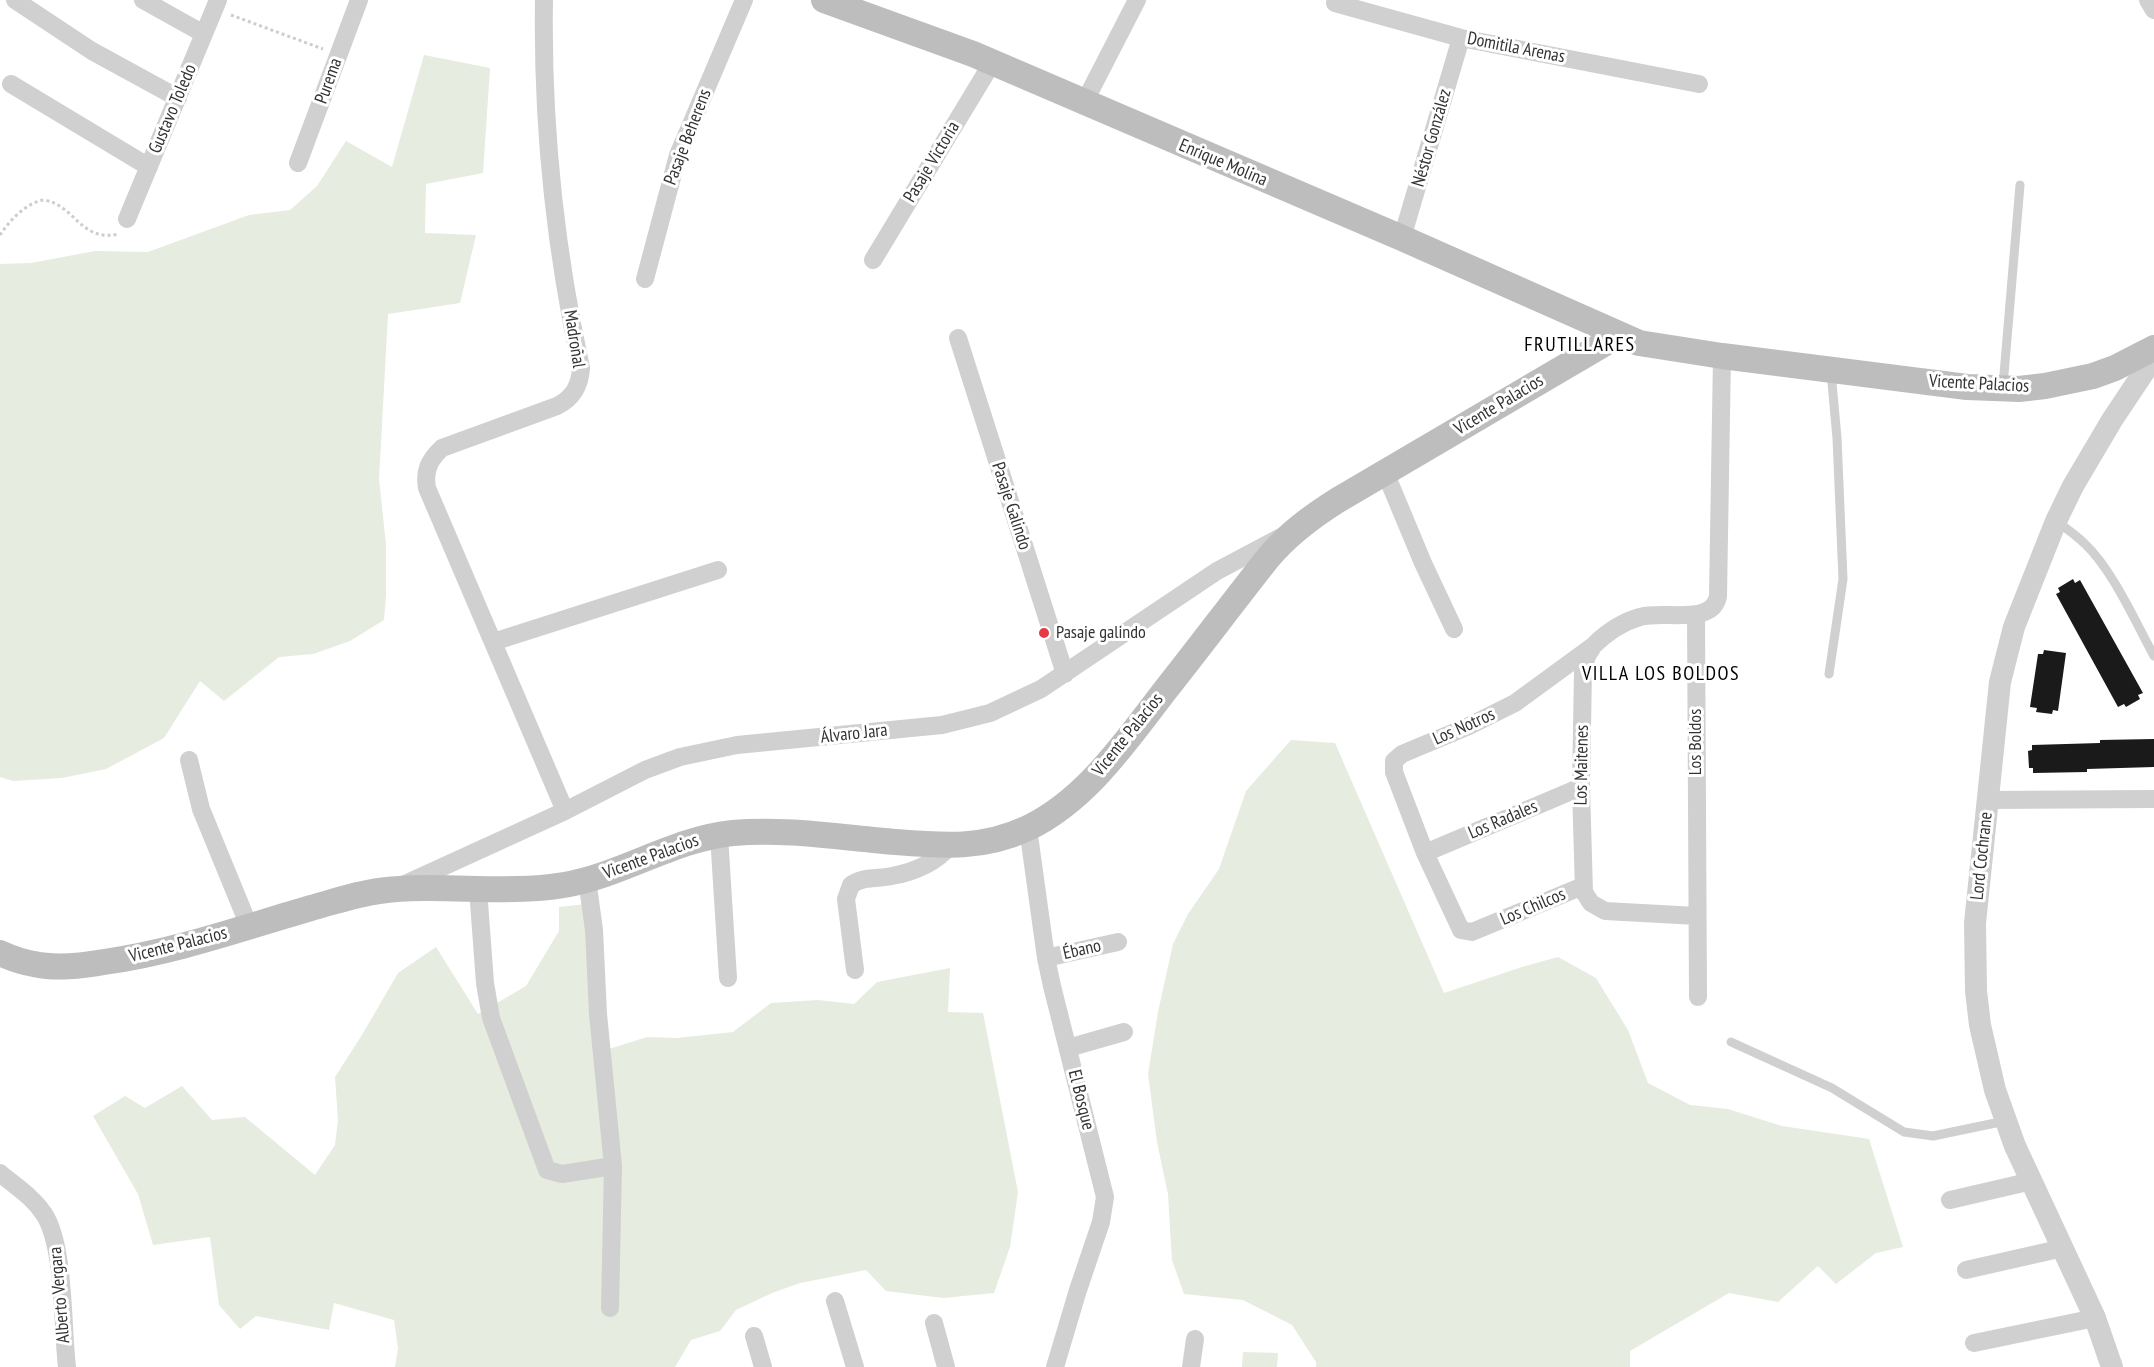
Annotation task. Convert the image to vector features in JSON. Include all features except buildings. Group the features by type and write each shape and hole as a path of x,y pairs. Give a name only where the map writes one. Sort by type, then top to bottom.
{"main road":[{"name":"Enrique Molina","path":"824,0 953,46 1402,238 1619,335"},
{"name":"Vicente Palacios","path":"0,953 36,965 70,966 98,963 159,952 361,894 393,889 546,887 587,879 671,847 719,835 757,831 950,846 982,844 1002,839 1028,828 1059,809 1096,775 1268,558 1292,532 1319,512 1385,472 1619,335 1639,343 1722,356 1968,387 2003,388 2045,386 2093,376 2154,348"}],"street":[{"path":"15,0 92,51 178,98"},
{"path":"143,0 204,34"},
{"name":"Purema","path":"298,163 359,0"},
{"name":"Madroñal","path":"544,0 544,58 550,159 557,226 581,368 578,386 570,398 557,406 442,448 429,463 426,480 427,488 565,811"},
{"name":"Pasaje Beherens","path":"645,279 678,155 744,0"},
{"path":"1084,103 1137,0"},
{"path":"2148,0 2154,10"},
{"name":"Domitila Arenas","path":"1335,3 1461,38 1699,84"},
{"name":"Gustavo Toledo","path":"128,219 216,4"},
{"name":"Néstor González","path":"1402,238 1461,38"},
{"name":"Pasaje Victoria","path":"873,260 992,63"},
{"path":"11,84 149,168"},
{"name":"Pasaje Galindo","path":"958,338 1065,674"},
{"path":"1696,614 1711,610 1718,596 1722,356"},
{"name":"Lord Cochrane","path":"2112,1367 2095,1318 2005,1121 1986,1057 1976,991 1975,923 1998,702 2004,663 2014,627 2056,521 2092,453 2154,357"},
{"path":"1385,472 1423,563 1454,629"},
{"name":"Álvaro Jara","path":"393,889 565,811 645,770 680,757 737,745 942,725 966,721 1016,702 1065,674 1165,604 1217,571 1253,550 1292,532"},
{"path":"493,642 718,570"},
{"name":"Los Notros","path":"1465,932 1459,926 1425,853 1394,772 1393,767 1398,757 1515,703 1620,626 1640,617 1662,614 1696,614"},
{"name":"Los Boldos","path":"1696,614 1698,997"},
{"name":"Los Maitenes","path":"1582,886 1583,671 1587,656 1593,646"},
{"path":"189,760 201,809 249,926"},
{"name":"Los Radales","path":"1425,853 1581,787"},
{"path":"1987,800 2154,799"},
{"name":"El Bosque","path":"1028,828 1046,958 1105,1197 1101,1222 1055,1367"},
{"path":"719,835 728,978"},
{"path":"855,970 846,899 851,885 862,879 892,876 923,866 934,861 950,846"},
{"path":"587,879 594,930 598,1014 613,1166 610,1308"},
{"name":"Los Chilcos","path":"1465,932 1472,933 1582,886 1587,898 1605,911 1696,916"},
{"path":"478,889 485,983 491,1018 547,1170 562,1174 613,1166"},
{"name":"Ébano","path":"1046,958 1118,942"},
{"path":"1068,1048 1124,1032"},
{"name":"Alberto Vergara","path":"0,1173 37,1205 55,1238 67,1367"},
{"path":"1950,1200 2031,1181"},
{"path":"1966,1270 2063,1248"},
{"path":"836,1301 855,1367"},
{"path":"1974,1343 2095,1318"},
{"path":"934,1323 946,1367"},
{"path":"754,1336 762,1367"},
{"path":"1191,1367 1194,1339"}],"lane":[{"path":"2003,388 2020,185"},
{"path":"1829,674 1843,579 1837,438 1831,370"},
{"path":"2056,521 2097,556 2154,656"},
{"path":"1731,1042 1832,1088 1904,1132 1933,1136 2005,1121"}],"path":[{"path":"216,4 338,55"},
{"path":"0,235 12,219 40,200 47,200 62,207 81,226 95,234 112,236 121,233 128,219"}],"shaded area":[{"path":"424,55 490,68 483,173 426,184 425,233 476,235 460,303 388,314 379,479 386,545 384,620 350,641 313,654 279,657 224,701 200,681 164,738 106,769 62,778 13,781 0,777 0,264 31,263 95,251 148,252 249,215 290,210 317,186 346,141 392,167"},
{"path":"1291,740 1335,743 1444,993 1558,957 1596,978 1628,1030 1648,1083 1690,1105 1728,1109 1782,1126 1869,1139 1903,1247 1876,1253 1836,1284 1818,1266 1778,1302 1729,1293 1630,1351 1630,1367 1316,1367 1316,1362 1292,1325 1243,1300 1184,1294 1172,1260 1168,1194 1157,1142 1148,1074 1158,1012 1173,944 1188,914 1219,869 1246,791"},
{"path":"588,904 606,1050 647,1037 677,1038 733,1032 771,1003 818,1000 854,1004 877,982 950,968 948,1012 983,1013 1018,1192 1010,1247 994,1293 943,1298 886,1291 866,1270 800,1283 736,1310 720,1331 691,1340 675,1367 395,1367 398,1348 394,1320 334,1303 329,1330 256,1316 240,1329 219,1305 210,1237 153,1245 138,1194 93,1116 125,1096 145,1108 182,1086 212,1120 245,1117 315,1175 335,1145 338,1120 335,1077 398,973 436,947 478,1014 526,986 559,931 559,907"},
{"path":"1243,1352 1278,1353 1277,1367 1242,1367"}],"place":[{"name":"Pasaje galindo","path":"1044,633"}],"district":[{"name":"FRUTILLARES","path":"1580,345"},
{"name":"VILLA LOS BOLDOS","path":"1661,674"}]}
